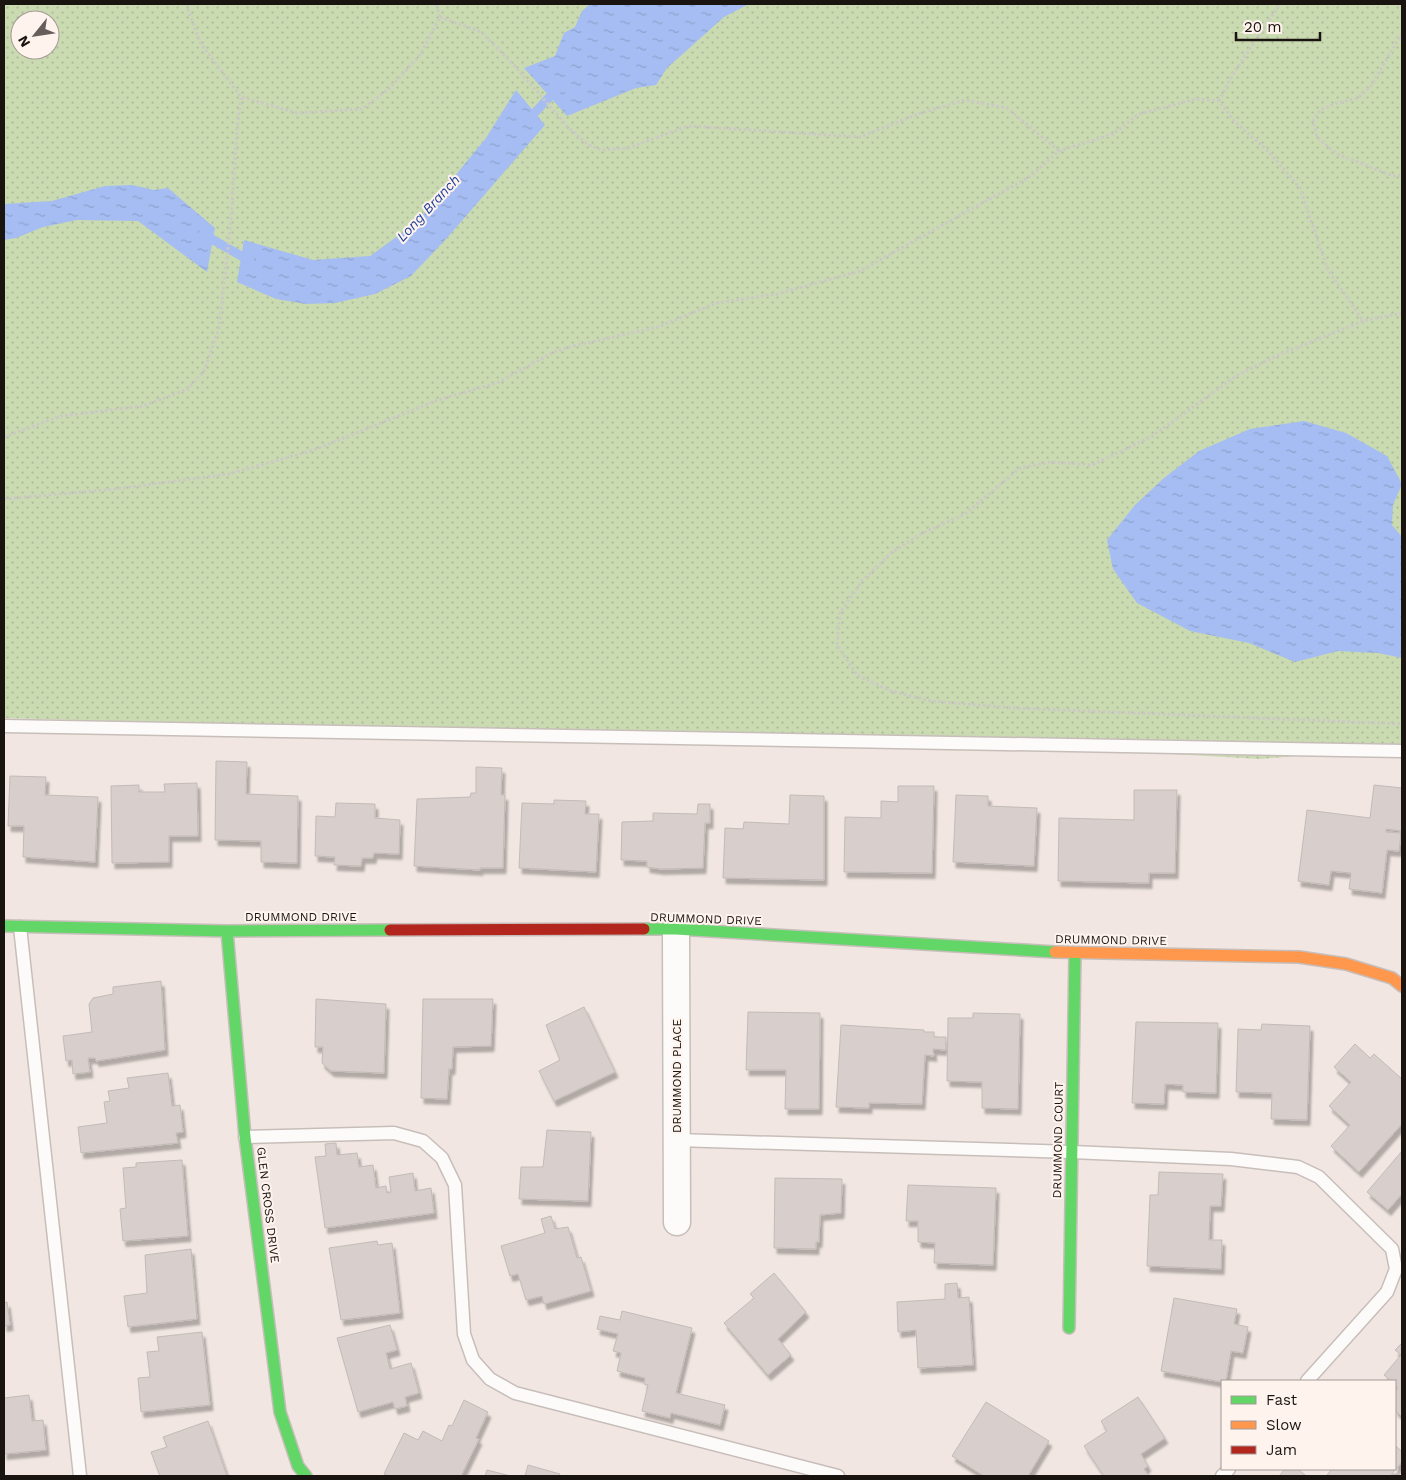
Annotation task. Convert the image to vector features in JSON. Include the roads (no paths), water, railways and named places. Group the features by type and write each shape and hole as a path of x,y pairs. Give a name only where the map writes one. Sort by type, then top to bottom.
{"street":[{"name":"DRUMMOND DRIVE","path":"4,926 227,931 676,930 1075,954 1299,957 1346,964 1392,978 1402,986"},
{"name":"DRUMMOND PLACE","path":"676,930 677,1222"},
{"name":"GLEN CROSS DRIVE","path":"227,931 245,1136 280,1412 298,1466 306,1476"},
{"name":"DRUMMOND COURT","path":"1069,1328 1075,954"}],"lane":[{"path":"4,726 1402,751"},
{"path":"20,927 80,1476"},
{"path":"245,1136 394,1133 423,1141 442,1158 455,1185 464,1334 473,1360 490,1379 515,1392 838,1476"},
{"path":"677,1140 1072,1152 1231,1159 1298,1167 1319,1177 1392,1249 1396,1269 1387,1292 1308,1380"}],"water":[{"path":"590,4 749,4 724,17 667,68 656,85 636,88 567,116 524,68 555,56 564,33 575,27 582,11"},
{"path":"516,90 545,125 447,238 411,276 375,294 335,303 306,304 276,299 237,282 244,240 313,260 370,256 417,222 486,138"},
{"path":"132,185 154,190 168,188 215,228 207,272 138,221 77,220 43,227 16,238 4,240 4,204 52,201 105,186"},
{"path":"1304,421 1346,433 1387,456 1402,484 1393,505 1392,525 1402,537 1402,658 1378,653 1338,651 1295,662 1249,643 1190,631 1137,603 1113,569 1107,540 1135,505 1164,478 1199,451 1250,429"}],"waterway":[{"name":"Long Branch","path":"527,121 557,89"},
{"name":"Long Branch","path":"203,234 250,261"}]}
